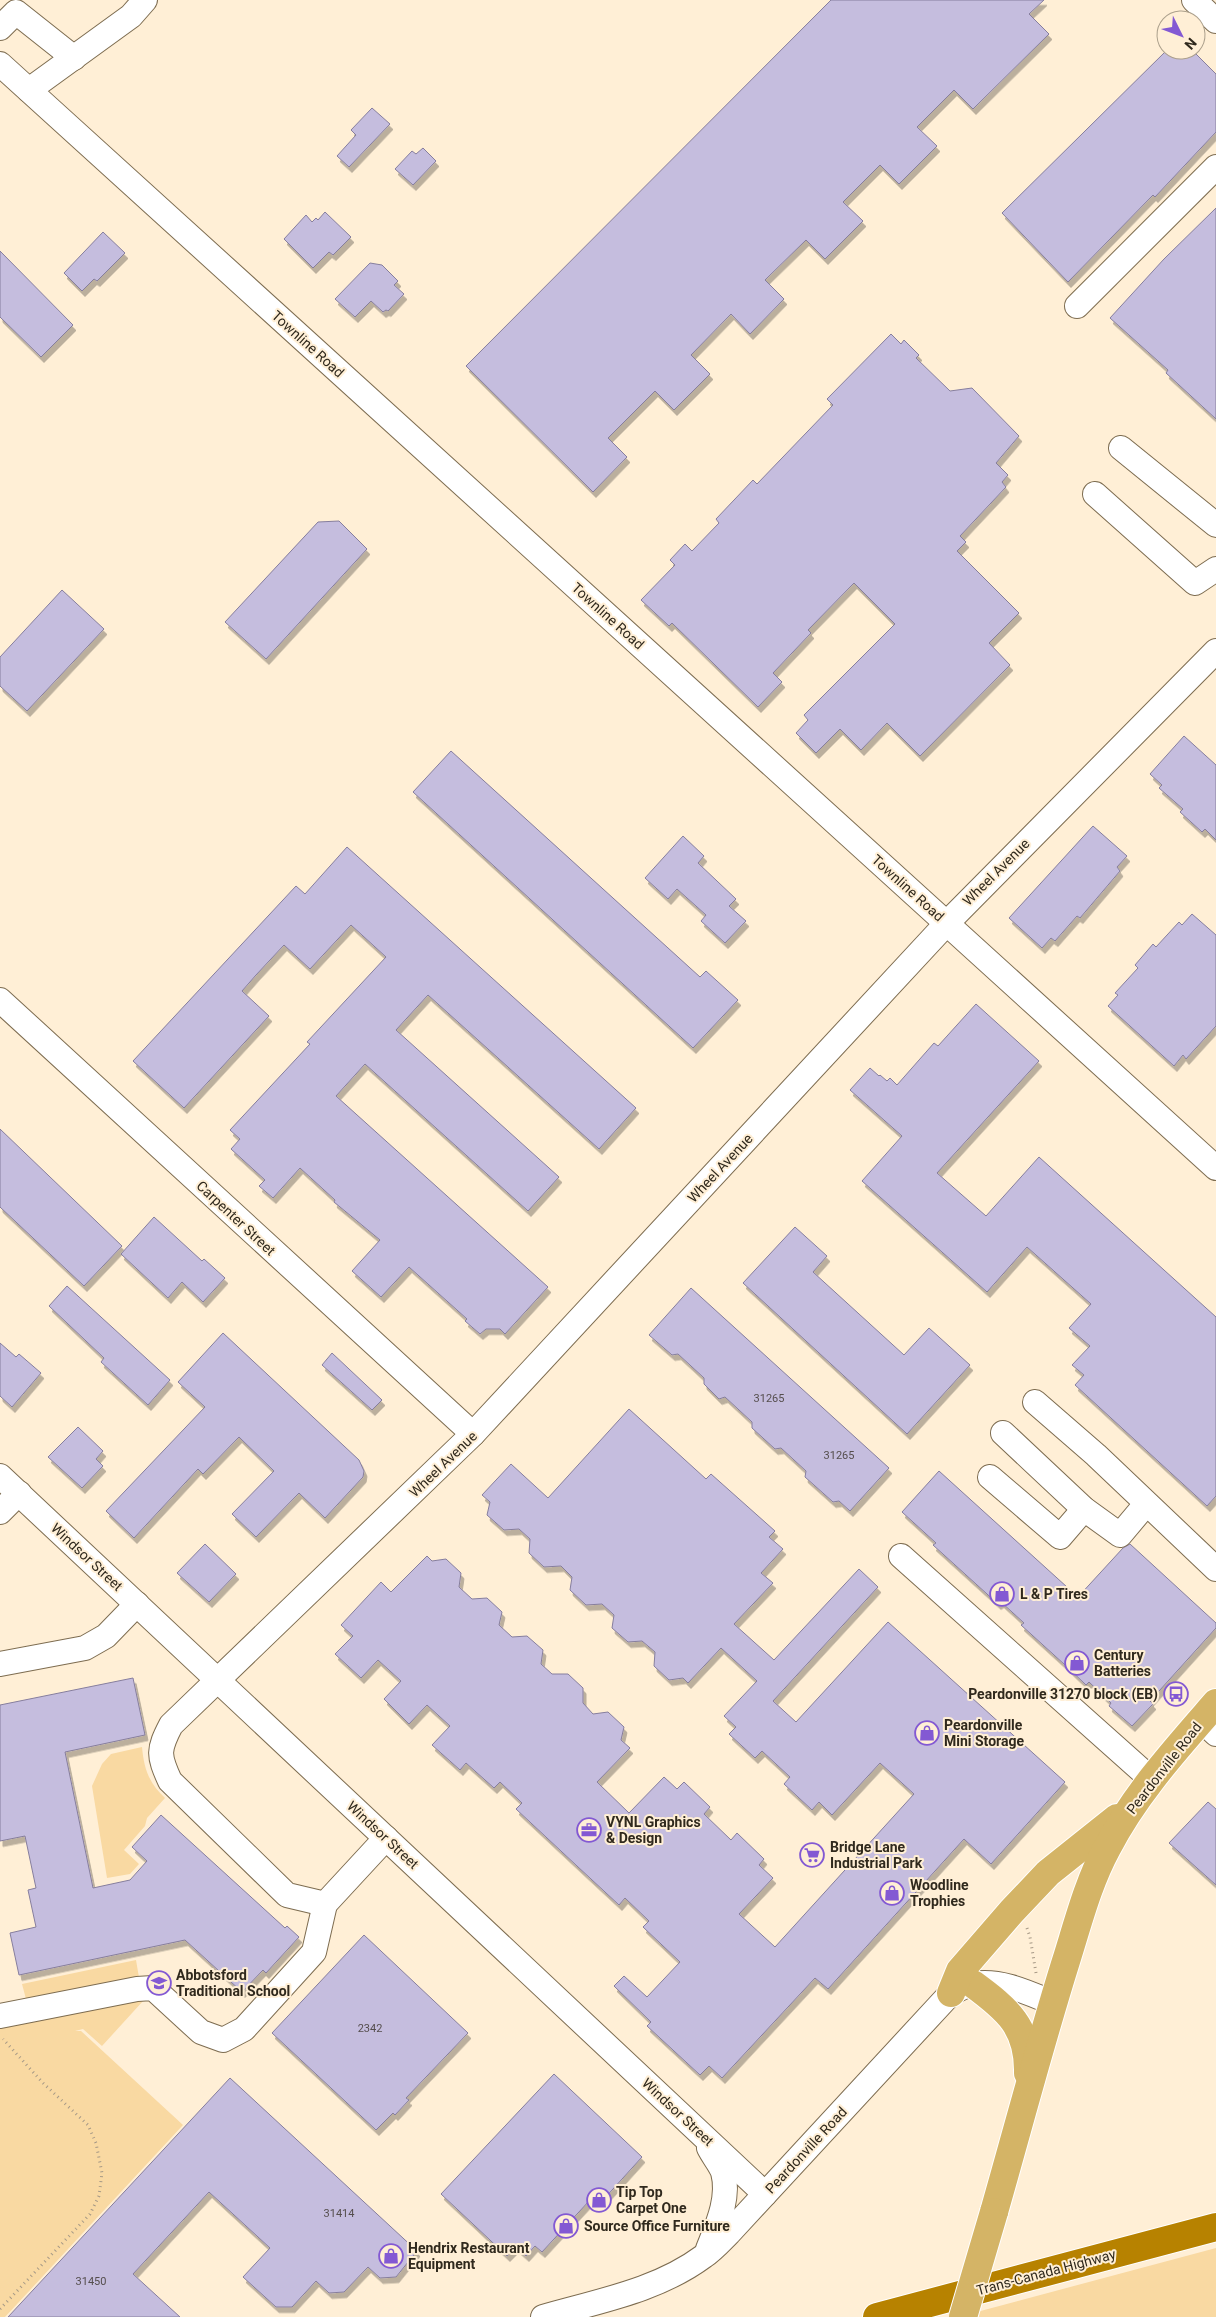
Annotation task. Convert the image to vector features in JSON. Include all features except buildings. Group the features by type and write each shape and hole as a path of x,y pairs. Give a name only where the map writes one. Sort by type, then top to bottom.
{"highway":[{"name":"Trans-Canada Highway","path":"877,2317 1216,2226"}],"main road":[{"name":"Peardonville Road","path":"963,2317 1028,2091 1042,1999 1090,1883 1131,1806 1151,1779 1211,1719"},
{"path":"1028,2091 1029,2059 1025,2038 1003,2006 962,1989 960,1970 1048,1873 1131,1806"}],"street":[{"path":"29,90 131,16 145,0"},
{"path":"1194,0 1216,21"},
{"path":"0,28 16,12 74,58"},
{"name":"Townline Road","path":"0,64 1216,1168"},
{"path":"1077,306 1216,167"},
{"path":"1121,448 1216,526"},
{"path":"1094,494 1195,583 1216,569"},
{"name":"Wheel Avenue","path":"324,1904 287,1895 170,1781 161,1763 161,1744 171,1725 219,1681 473,1434 947,923 1216,651"},
{"name":"Carpenter Street","path":"0,1000 473,1434"},
{"path":"1035,1402 1096,1455 1216,1569"},
{"path":"1003,1433 1084,1509 1120,1535 1146,1504"},
{"name":"Windsor Street","path":"0,1476 765,2194"},
{"path":"990,1477 1060,1537 1084,1509"},
{"path":"0,1512 18,1493"},
{"path":"901,1556 1151,1779"},
{"path":"0,1664 85,1648 106,1636 137,1604"},
{"path":"0,2016 137,1989 153,1988 201,2032 223,2040 244,2029 314,1952 324,1904 386,1838"},
{"path":"962,1989 995,1984 1042,1999"},
{"name":"Peardonville Road","path":"543,2317 644,2288 673,2275 704,2256 765,2194 934,2009 962,1989"},
{"path":"703,2136 723,2173 724,2194 721,2216 704,2256"}],"path":[{"path":"1012,1911 1024,1922 1030,1937 1042,1999"},
{"path":"0,2037 7,2041 43,2083 88,2125 96,2143 102,2173 99,2196 90,2214 0,2309"}],"shaded area":[{"path":"142,1747 148,1775 155,1787 165,1798 147,1818 145,1826 124,1850 139,1864 130,1874 107,1878 92,1786 102,1764 111,1754"},
{"path":"136,1960 143,2001 102,2046 83,2029 75,2031 81,2031 183,2125 5,2317 0,2317 0,2005 26,1999 22,1984"},
{"path":"1216,2248 1216,2317 958,2317"}],"place":[{"name":"L & P Tires","path":"1002,1594"},
{"name":"Century Batteries","path":"1077,1663"},
{"name":"Peardonville 31270 block (EB)","path":"1176,1694"},
{"name":"Peardonville Mini Storage","path":"927,1733"},
{"name":"VYNL Graphics & Design","path":"589,1830"},
{"name":"Bridge Lane Industrial Park","path":"812,1855"},
{"name":"Woodline Trophies","path":"892,1893"},
{"name":"Abbotsford Traditional School","path":"159,1983"},
{"name":"Tip Top Carpet One","path":"599,2200"},
{"name":"Source Office Furniture","path":"566,2226"},
{"name":"Hendrix Restaurant Equipment","path":"391,2256"}]}
